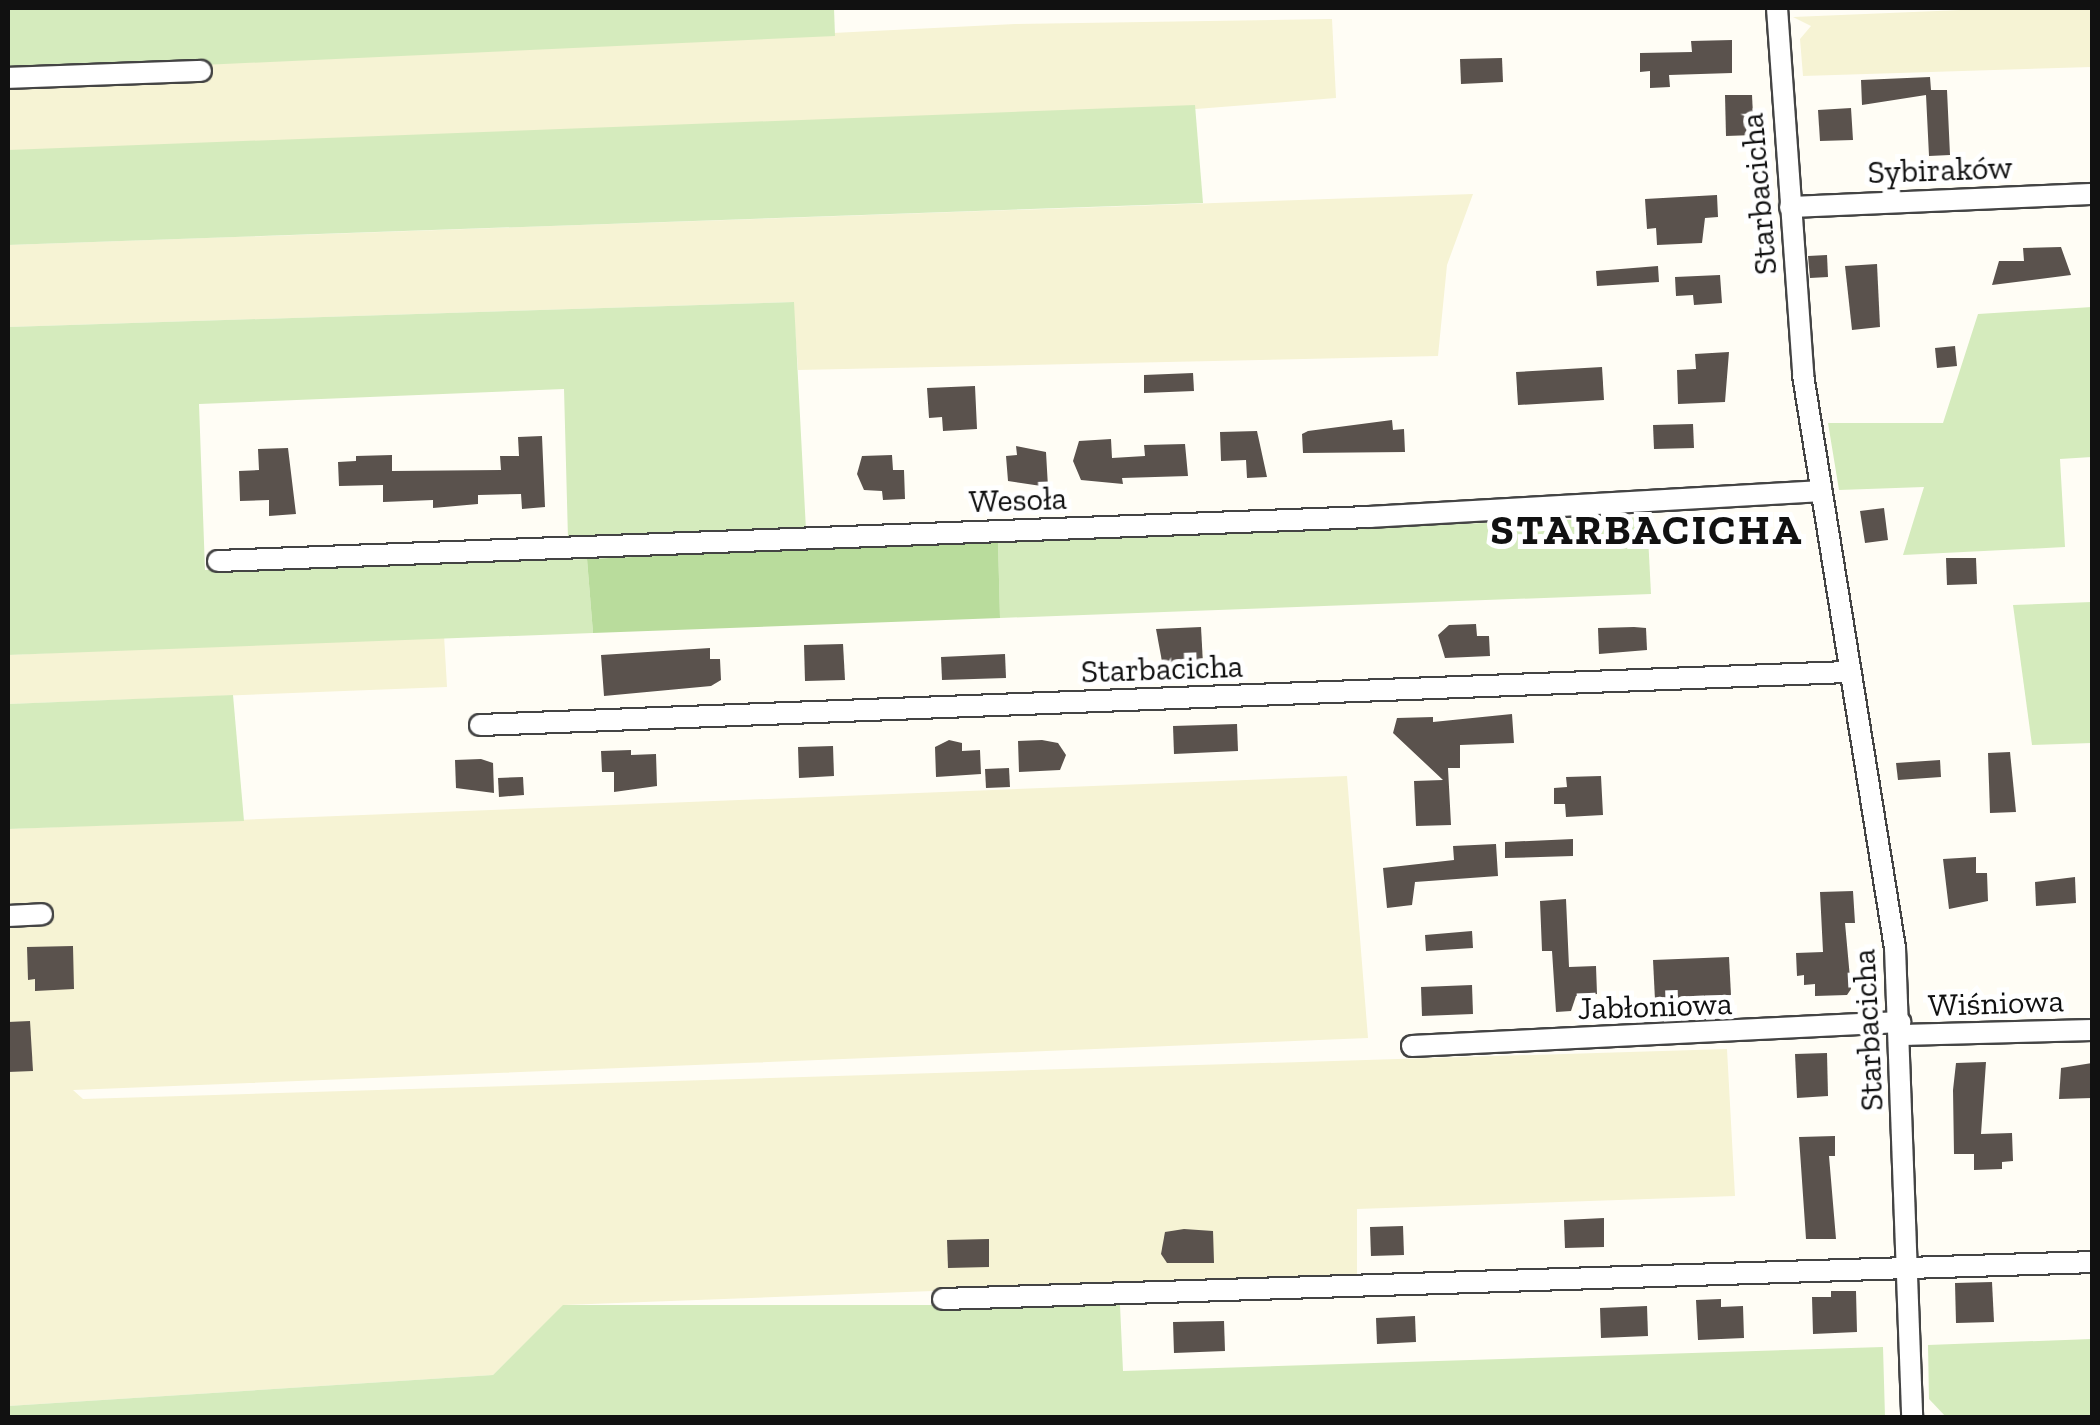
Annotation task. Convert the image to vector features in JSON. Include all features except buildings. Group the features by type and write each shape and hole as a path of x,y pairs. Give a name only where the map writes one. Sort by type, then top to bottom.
{"street":[{"name":"Starbacicha","path":"1777,8 1790,207 1820,491 1846,672 1895,948 1901,1029 1912,1418"},
{"path":"8,78 201,71"},
{"name":"Sybiraków","path":"1790,207 2092,194"},
{"name":"Wesoła","path":"218,561 1370,517 1820,491"},
{"name":"Starbacicha","path":"480,725 1846,672"},
{"path":"8,916 42,914"},
{"name":"Wiśniowa","path":"1901,1029 2092,1030"},
{"name":"Jabłoniowa","path":"1412,1046 1901,1029"},
{"path":"943,1299 2092,1262"}],"shaded area":[{"path":"2092,8 2092,67 1803,76 1800,39 1811,26 1793,17"},
{"path":"1332,19 1336,98 1196,109 8,151 8,74 1015,24"},
{"path":"1473,194 1447,265 1438,356 798,370 793,302 8,327 8,245"},
{"path":"444,635 447,687 8,704 8,655"},
{"path":"1347,776 1368,1038 73,1090 83,1099 1727,1049 1735,1196 1357,1209 1357,1275 564,1305 493,1375 8,1406 8,829"}],"green space":[{"path":"8,8 834,8 835,36 8,74"},
{"path":"1195,105 1203,203 8,245 8,150"},
{"path":"794,302 806,530 568,539 564,389 199,404 205,570 587,559 593,633 8,655 8,327"},
{"path":"2092,307 2092,457 2060,459 2065,547 1903,555 1924,487 1839,490 1828,423 1943,423 1978,314"},
{"path":"1647,517 1651,594 1000,618 998,541"},
{"path":"998,541 1000,618 593,633 587,559"},
{"path":"2092,602 2092,743 2032,745 2013,605"},
{"path":"233,695 244,821 8,829 8,704"},
{"path":"563,1305 1120,1305 1123,1371 1883,1347 1885,1417 8,1418 8,1406 493,1375"},
{"path":"2092,1339 2092,1417 1946,1417 1929,1399 1928,1345"}],"district":[{"name":"STARBACICHA","path":"1647,530"}]}
